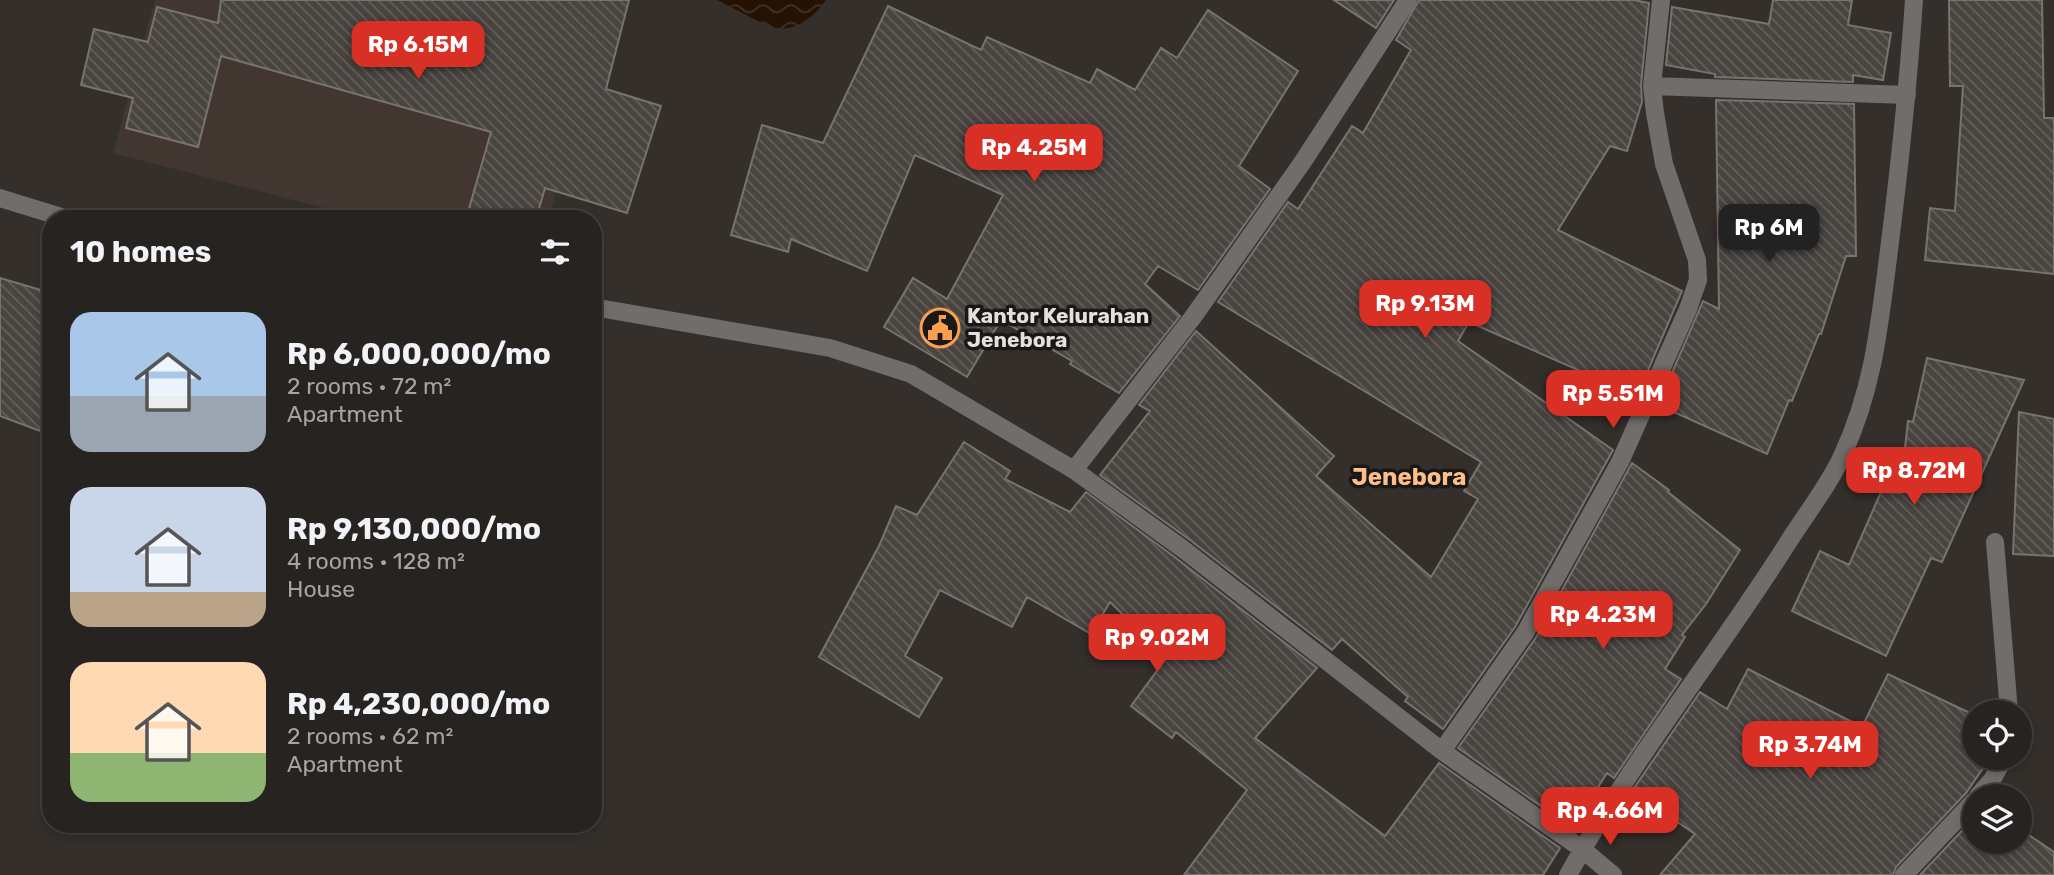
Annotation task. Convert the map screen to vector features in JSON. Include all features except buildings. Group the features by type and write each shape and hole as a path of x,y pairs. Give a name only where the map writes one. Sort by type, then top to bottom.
{"street":[{"path":"1074,470 1217,284 1302,163 1408,0"},
{"path":"1442,751 1525,633 1620,462 1688,309 1698,280 1697,260 1660,146 1652,86 1661,0"},
{"path":"1568,875 1582,849 1758,589 1842,456 1861,408 1874,363 1907,95 1914,0"},
{"path":"1652,86 1907,95"},
{"path":"0,198 42,211"},
{"path":"602,309 831,348 911,374 1074,470 1183,549 1442,751 1582,849 1613,875"},
{"path":"1995,542 2008,700"},
{"path":"1904,875 1962,814"}],"shaded area":[{"path":"155,0 328,0 588,71 551,210 332,210 113,153"}],"water":[{"path":"717,0 826,0 805,21 783,29 764,24"}],"place":[{"name":"Kantor Kelurahan Jenebora","path":"940,328"}],"district":[{"name":"Jenebora","path":"1409,477"}]}
